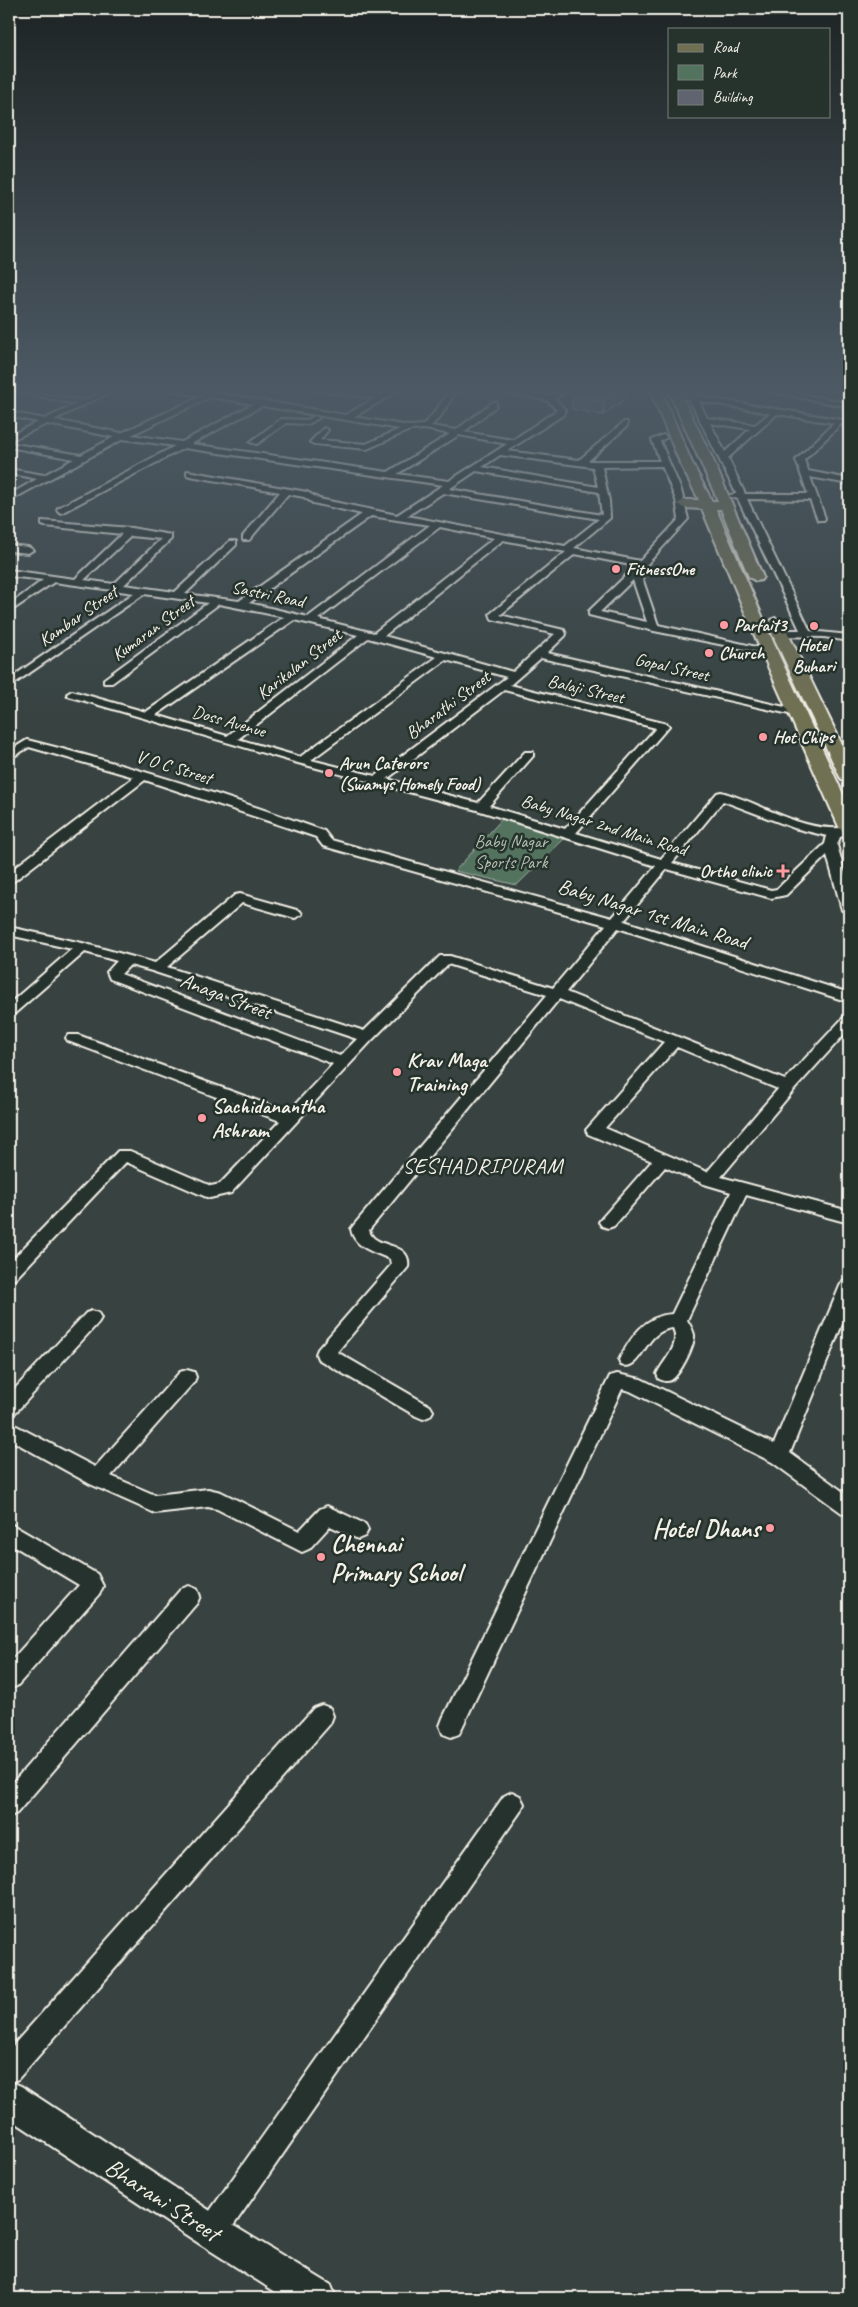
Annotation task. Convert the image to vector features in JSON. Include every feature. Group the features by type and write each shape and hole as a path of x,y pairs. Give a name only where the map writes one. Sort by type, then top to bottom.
{"main road":[{"path":"703,496 770,653 798,713 838,835"},
{"path":"721,496 761,588"},
{"path":"684,504 707,505 724,500"},
{"path":"768,606 779,633 849,777"}],"street":[{"path":"60,510 87,496"},
{"path":"246,538 282,496"},
{"path":"306,496 316,501 369,513 502,536 570,550 639,568"},
{"path":"398,518 433,496"},
{"path":"475,496 606,518"},
{"path":"515,676 561,632 496,617 495,614 606,518 608,514 603,496"},
{"path":"680,496 684,504 684,519 680,525 592,613 770,653"},
{"path":"742,496 806,633"},
{"path":"724,500 742,496 814,498 821,518"},
{"path":"241,604 369,513"},
{"path":"45,523 168,537 116,588"},
{"path":"309,620 438,524"},
{"path":"77,582 129,532"},
{"name":"Karikalan Street","path":"229,740 371,636 502,536"},
{"path":"178,595 233,544"},
{"path":"9,548 28,550"},
{"path":"639,568 654,628"},
{"name":"Sastri Road","path":"9,573 50,580 241,604 371,636 515,676"},
{"path":"9,609 50,580"},
{"name":"Kambar Street","path":"9,684 141,592"},
{"name":"Kumaran Street","path":"108,681 217,601"},
{"path":"147,716 293,616"},
{"path":"779,633 806,633 849,638"},
{"name":"Gopal Street","path":"539,654 798,713"},
{"path":"302,760 445,656"},
{"name":"Bharathi Street","path":"378,780 515,676"},
{"name":"Balaji Street","path":"501,686 663,726 569,833"},
{"name":"Doss Avenue","path":"72,694 229,740 378,780"},
{"name":"V O C Street","path":"9,756 27,743 86,758 142,777 249,808 320,834 327,844"},
{"path":"481,807 529,754"},
{"path":"9,878 142,777"},
{"name":"Baby Nagar 2nd Main Road","path":"378,780 481,807 663,864 775,895 782,892 838,835"},
{"path":"423,1411 325,1354 399,1267 400,1261 397,1255 366,1242 361,1236 360,1228 721,796 798,825 838,835 849,831"},
{"path":"838,835 849,910"},
{"name":"Baby Nagar 1st Main Road","path":"327,844 437,876 476,883 614,923 849,998"},
{"path":"157,968 240,898 295,914"},
{"path":"9,931 128,959 367,1037"},
{"path":"9,1011 82,947"},
{"name":"Anaga Street","path":"128,959 114,972 115,976 344,1063"},
{"path":"9,1274 124,1156 210,1192 225,1189 367,1037 445,959 556,992 788,1087"},
{"path":"710,1180 788,1087 849,1020"},
{"path":"73,1038 291,1119"},
{"path":"674,1041 594,1130 710,1180 741,1190 849,1217"},
{"path":"608,1222 662,1160"},
{"path":"678,1321 741,1190"},
{"path":"779,1456 849,1290"},
{"path":"9,1407 92,1318"},
{"path":"628,1360 649,1327 664,1321 678,1321"},
{"path":"666,1374 684,1347 686,1337 678,1321"},
{"path":"97,1478 187,1377"},
{"path":"451,1726 617,1381 634,1384 779,1456 849,1507"},
{"path":"9,1430 97,1478 154,1504 208,1498 221,1500 302,1543 327,1515 358,1530"},
{"path":"9,1532 90,1582 92,1586 9,1679"},
{"path":"9,1805 189,1596"},
{"path":"9,2070 322,1716"},
{"path":"212,2232 512,1804"},
{"name":"Bharani Street","path":"9,2098 212,2232 318,2298"}],"green space":[{"name":"Baby Nagar Sports Park","path":"502,819 565,838 517,885 455,871"}],"place":[{"name":"FitnessOne","path":"616,569"},
{"name":"Parfait3","path":"724,625"},
{"name":"Hotel Buhari","path":"814,626"},
{"name":"Church","path":"709,653"},
{"name":"Hot Chips","path":"763,737"},
{"name":"Arun Caterors (Swamys Homely Food)","path":"329,773"},
{"name":"Ortho clinic","path":"783,871"},
{"name":"Krav Maga Training","path":"397,1072"},
{"name":"Sachidanantha Ashram","path":"202,1118"},
{"name":"Hotel Dhans","path":"770,1528"},
{"name":"Chennai Primary School","path":"321,1557"}],"district":[{"name":"SESHADRIPURAM","path":"483,1165"}]}
